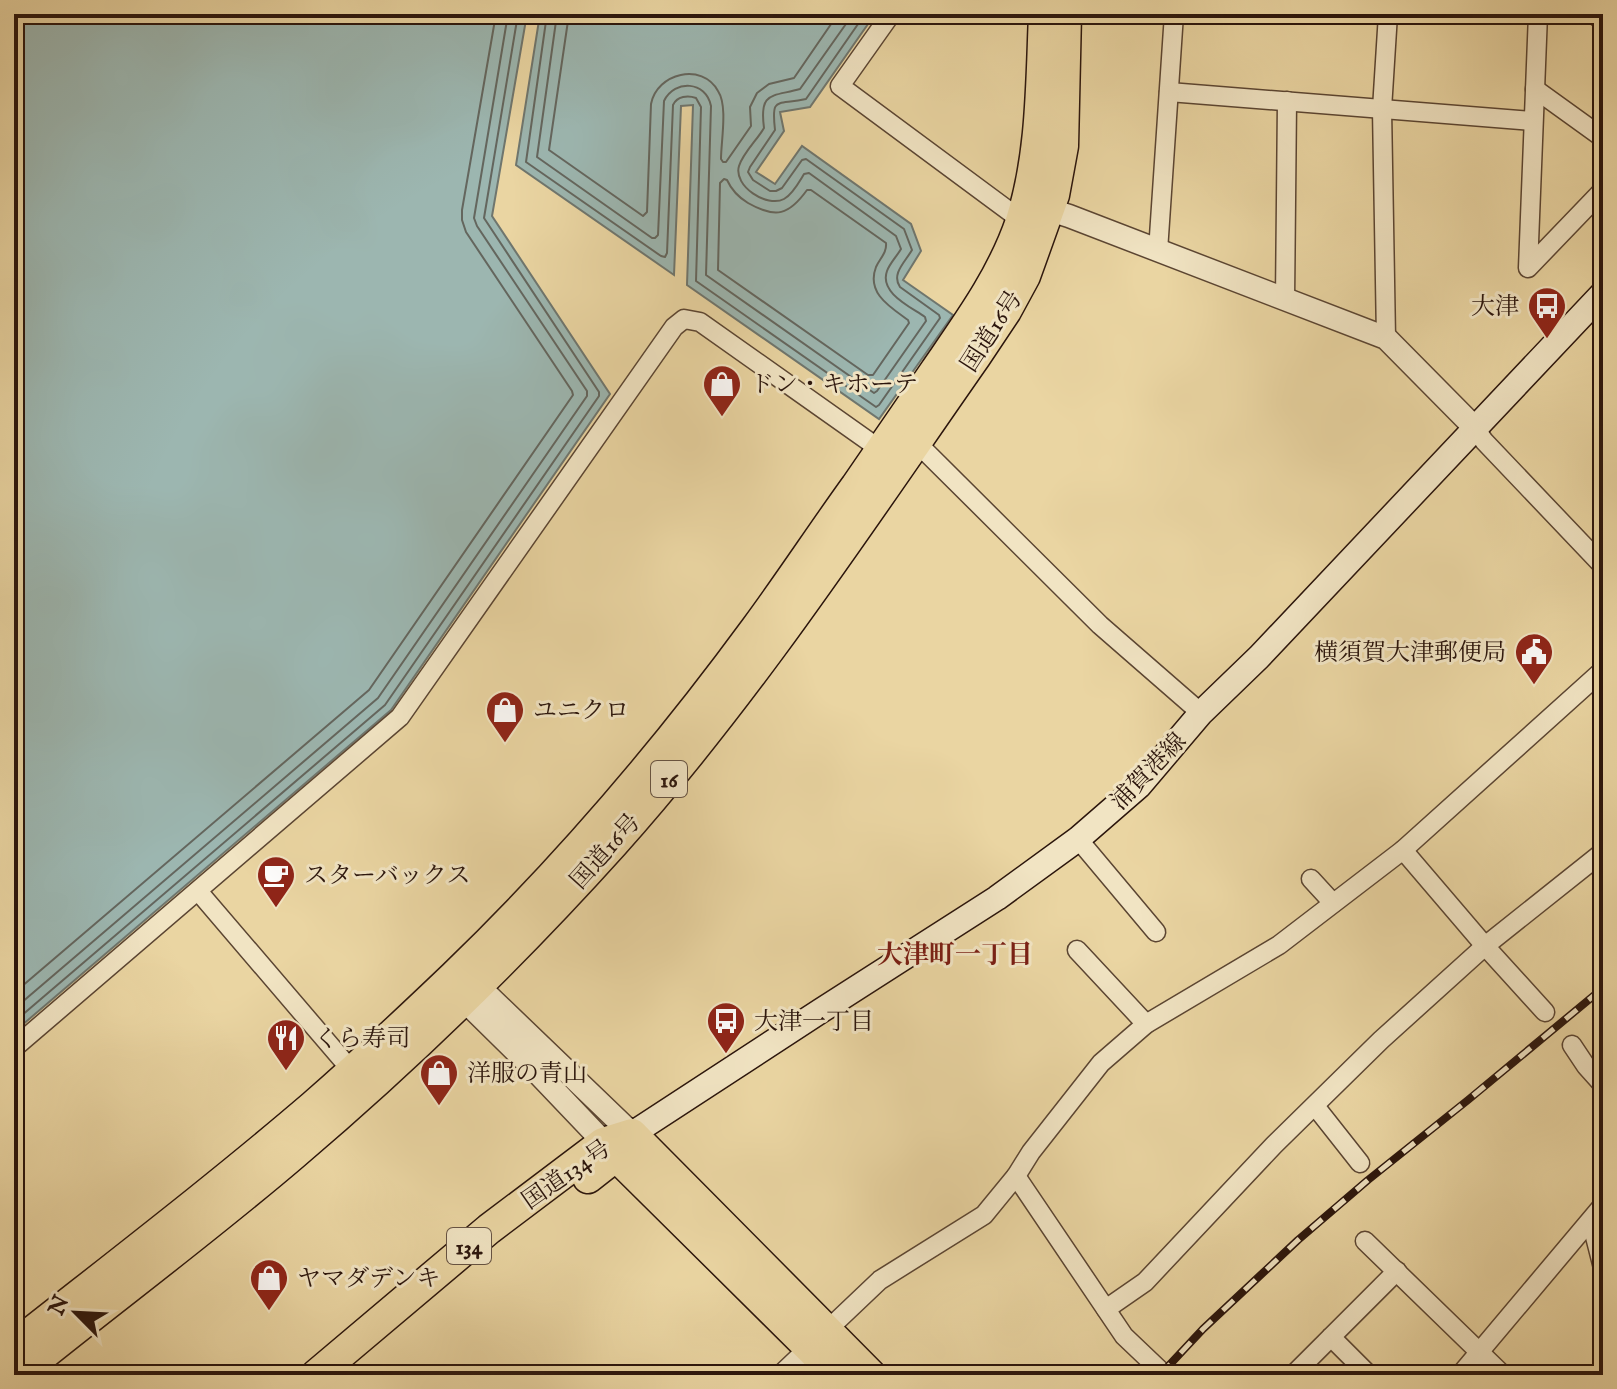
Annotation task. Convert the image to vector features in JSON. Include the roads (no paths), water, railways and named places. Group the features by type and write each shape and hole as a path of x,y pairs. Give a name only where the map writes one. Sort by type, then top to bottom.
{"highway":[{"name":"国道16号","path":"18,1375 292,1156 387,1072 465,987 682,725 764,618 990,291 1021,220 1030,190 1040,116 1044,14"},
{"name":"国道16号","path":"14,1346 252,1157 352,1071 508,956 598,860 691,752 790,623 1006,311 1025,276 1050,210 1063,146 1066,14"},
{"name":"国道134号","path":"617,1144 818,1340 871,1375"},
{"name":"国道134号","path":"316,1375 489,1229 617,1144"},
{"name":"国道134号","path":"348,1375 617,1144"},
{"name":"国道134号","path":"818,1340 837,1375"}],"main road":[{"name":"浦賀港線","path":"617,1144 997,898 1078,839 1139,786 1201,713 1259,657 1603,293"}],"street":[{"path":"891,14 840,86 1021,220 1050,210 1386,338 1475,428 1603,566"},
{"path":"1158,251 1174,14"},
{"path":"1372,14 1388,14 1382,109 1386,338"},
{"path":"1538,14 1528,268 1603,190"},
{"path":"1593,14 1603,21"},
{"path":"1535,89 1603,138"},
{"path":"1169,92 1533,121"},
{"path":"1285,300 1287,101"},
{"path":"14,1048 400,717 679,321 684,319 700,322 881,450 916,442 1100,625 1201,713"},
{"path":"780,1375 880,1280 984,1215 1101,1063 1146,1024 1279,945 1403,850 1603,670"},
{"path":"1078,839 1156,932"},
{"path":"1403,850 1545,1012"},
{"path":"1106,1309 1145,1282 1274,1145 1381,1040 1485,946 1603,852"},
{"path":"1311,879 1333,903"},
{"path":"198,891 352,1071"},
{"path":"1077,950 1146,1024"},
{"path":"465,987 617,1144"},
{"path":"1572,1045 1603,1085"},
{"path":"1315,1106 1360,1163"},
{"path":"1016,1176 1124,1336 1165,1375"},
{"path":"1460,1375 1603,1205"},
{"path":"1591,1221 1603,1268"},
{"path":"1365,1241 1503,1375"},
{"path":"1293,1375 1397,1271"},
{"path":"1331,1337 1369,1375"}],"water":[{"path":"14,14 527,14 492,216 610,394 391,710 14,1032"},
{"path":"540,14 875,14 810,107 780,112 784,131 756,172 775,184 802,146 911,224 921,251 903,280 953,315 879,419 687,285 693,105 681,106 674,275 516,165"}],"railway":[{"path":"1160,1375 1203,1329 1298,1240 1603,988"}],"place":[{"name":"大津","path":"1547,340"},
{"name":"ドン・キホーテ","path":"722,418"},
{"name":"横須賀大津郵便局","path":"1534,686"},
{"name":"ユニクロ","path":"505,744"},
{"name":"スターバックス","path":"276,909"},
{"name":"大津一丁目","path":"726,1055"},
{"name":"くら寿司","path":"286,1072"},
{"name":"洋服の青山","path":"439,1107"},
{"name":"ヤマダデンキ","path":"269,1312"}],"district":[{"name":"大津町一丁目","path":"955,954"}]}
